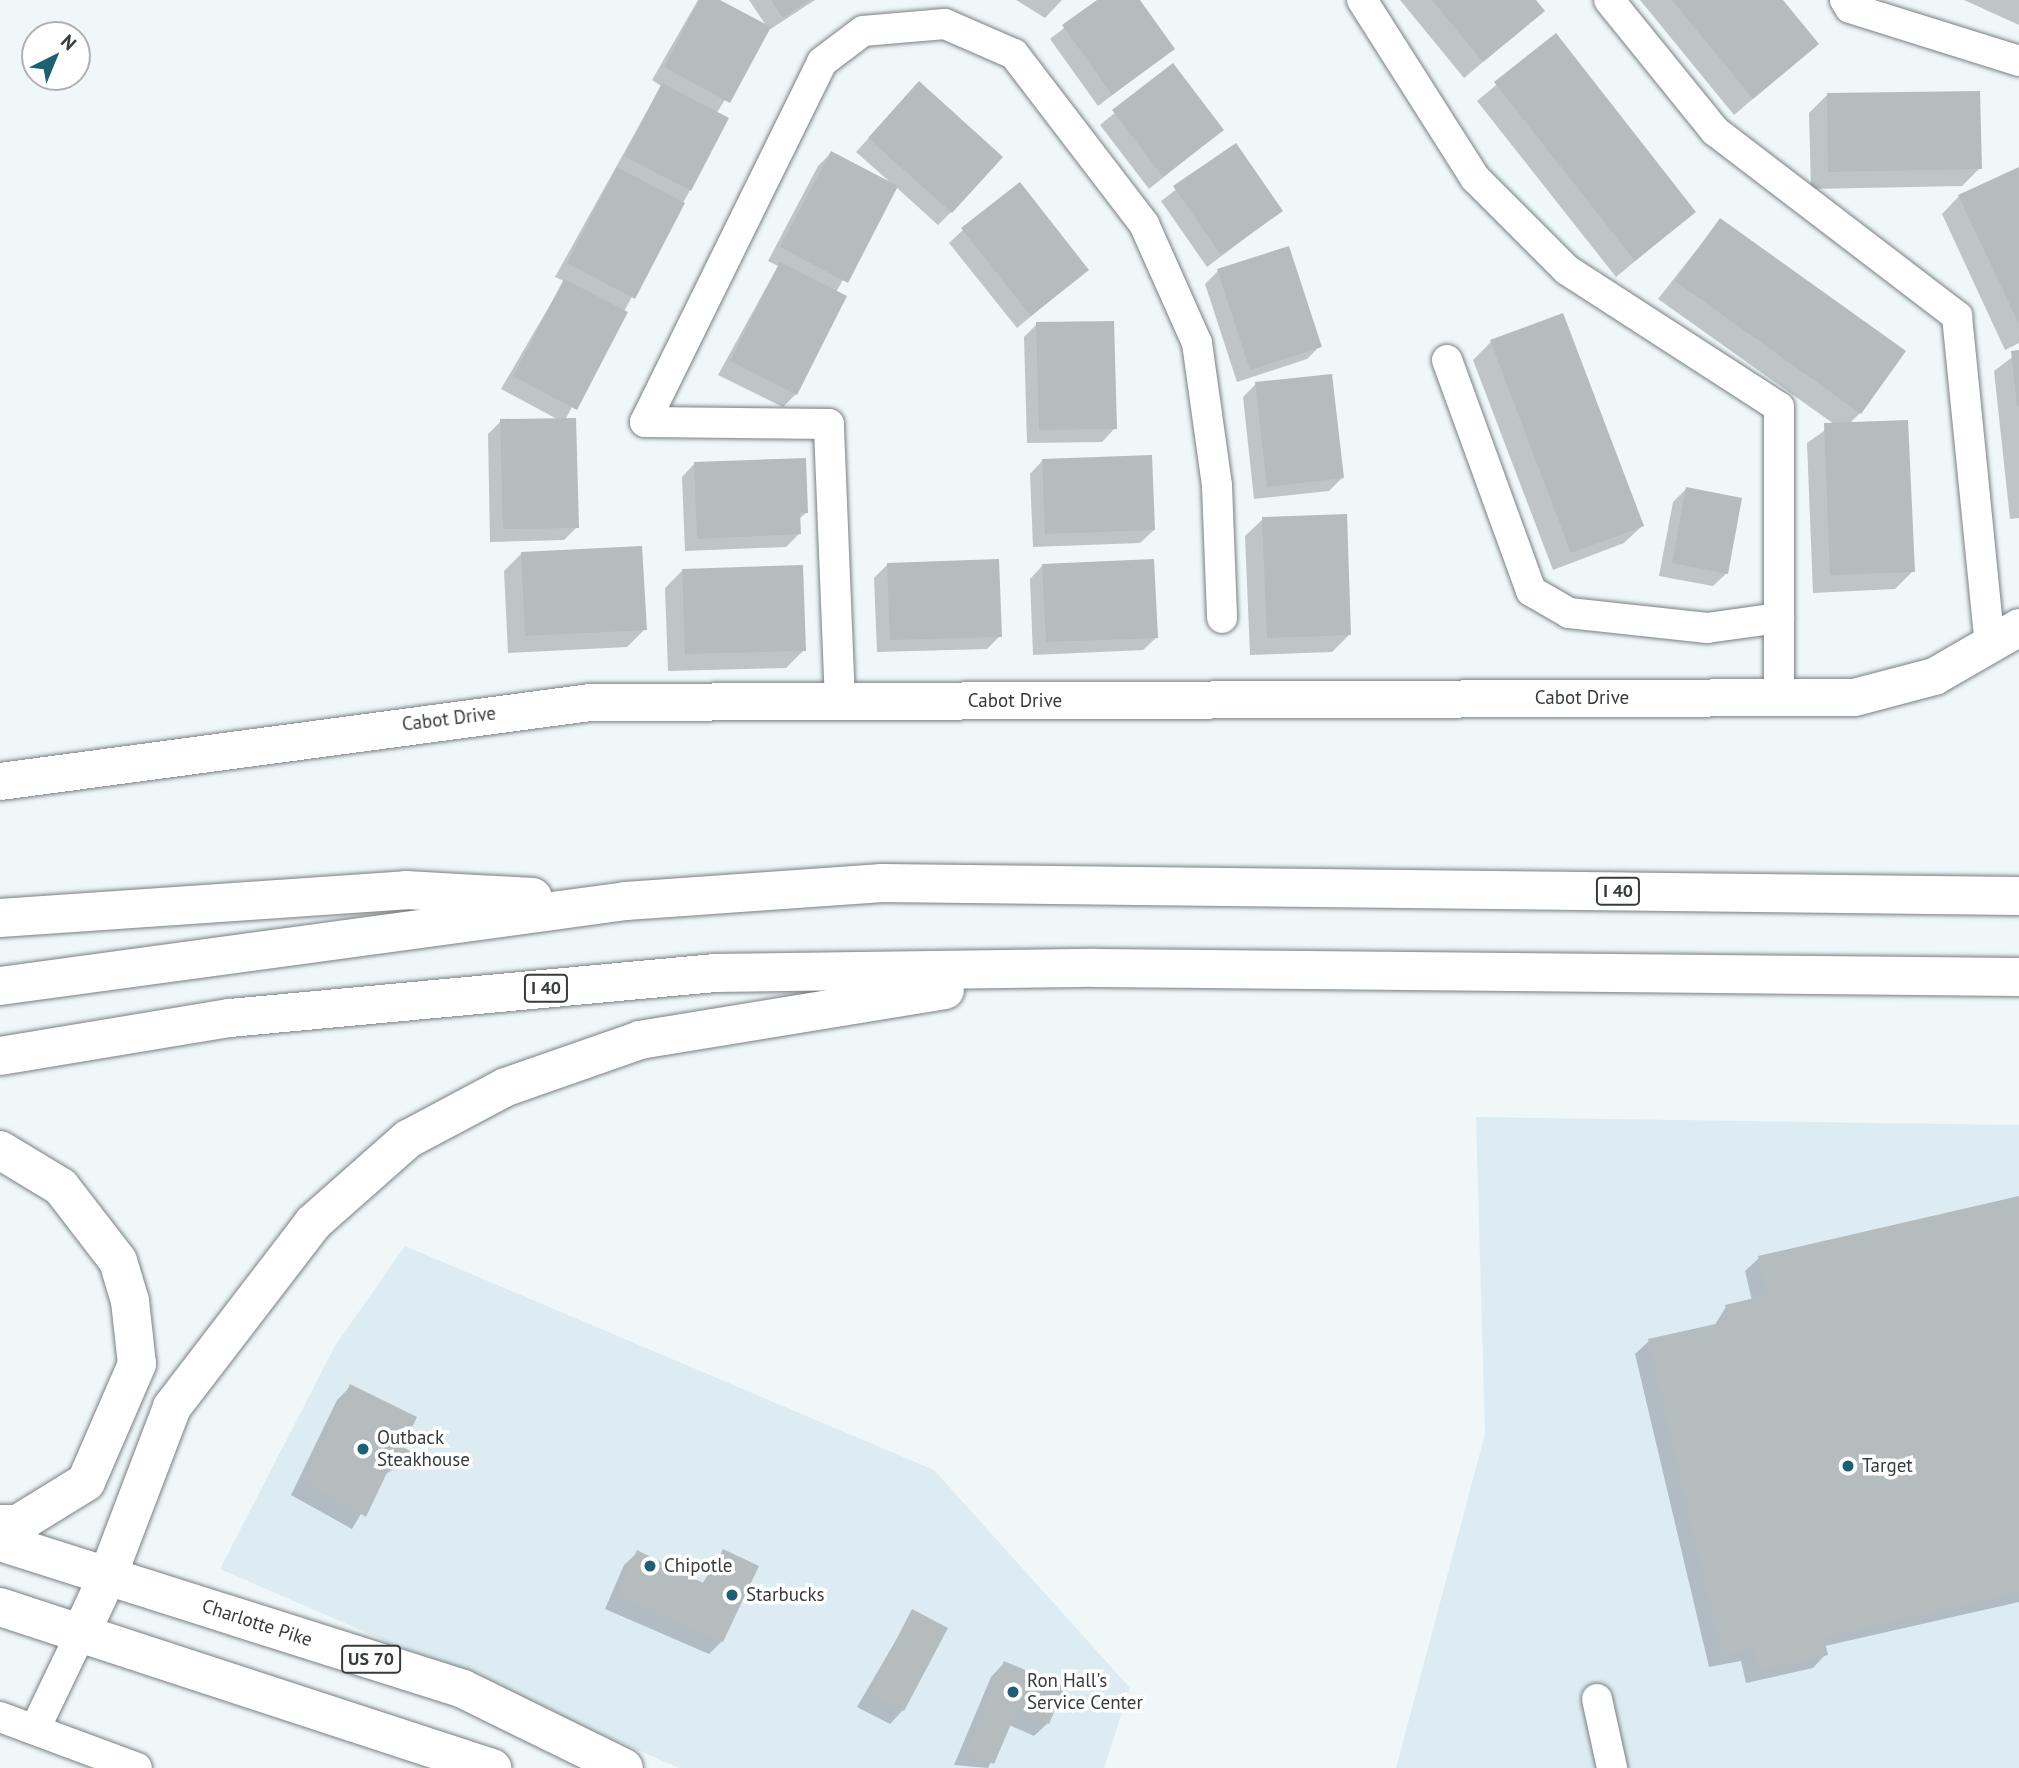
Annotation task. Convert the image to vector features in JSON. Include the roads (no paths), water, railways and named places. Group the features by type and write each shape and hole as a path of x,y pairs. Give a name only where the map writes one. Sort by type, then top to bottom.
{"main road":[{"name":"I 40","path":"0,986 626,901 882,883 2019,896"},
{"path":"0,918 407,890 626,901"},
{"name":"I 40","path":"0,1056 230,1018 714,972 1096,968 2019,977"},
{"path":"81,1633 108,1575 172,1407 313,1223 408,1139 506,1087 640,1040 1096,968"},
{"path":"0,1150 61,1187 118,1261 130,1301 137,1364 86,1482 49,1509 18,1524 0,1524"},
{"name":"Charlotte Pike","path":"0,1542 463,1689 624,1768"},
{"path":"0,1607 492,1768"}],"street":[{"path":"1362,0 1475,177 1567,270 1779,407 1779,697"},
{"path":"1609,0 1716,131 1957,316 2004,635"},
{"path":"1845,0 1850,8 2019,61"},
{"path":"840,702 829,424 645,422 822,62 863,31 945,24 1014,54 1144,224 1196,343 1217,486 1222,618"},
{"path":"1447,360 1531,590 1583,615 1707,628 1779,618"},
{"name":"Cabot Drive","path":"0,782 590,702 1854,697 1934,676 2004,635"},
{"path":"35,1729 81,1633"},
{"path":"1597,1699 1612,1768"},
{"path":"0,1717 137,1768"}],"place":[{"name":"Outback Steakhouse","path":"363,1449"},
{"name":"Target","path":"1848,1466"},
{"name":"Chipotle","path":"650,1566"},
{"name":"Starbucks","path":"732,1595"},
{"name":"Ron Hall's Service Center","path":"1013,1692"}]}
